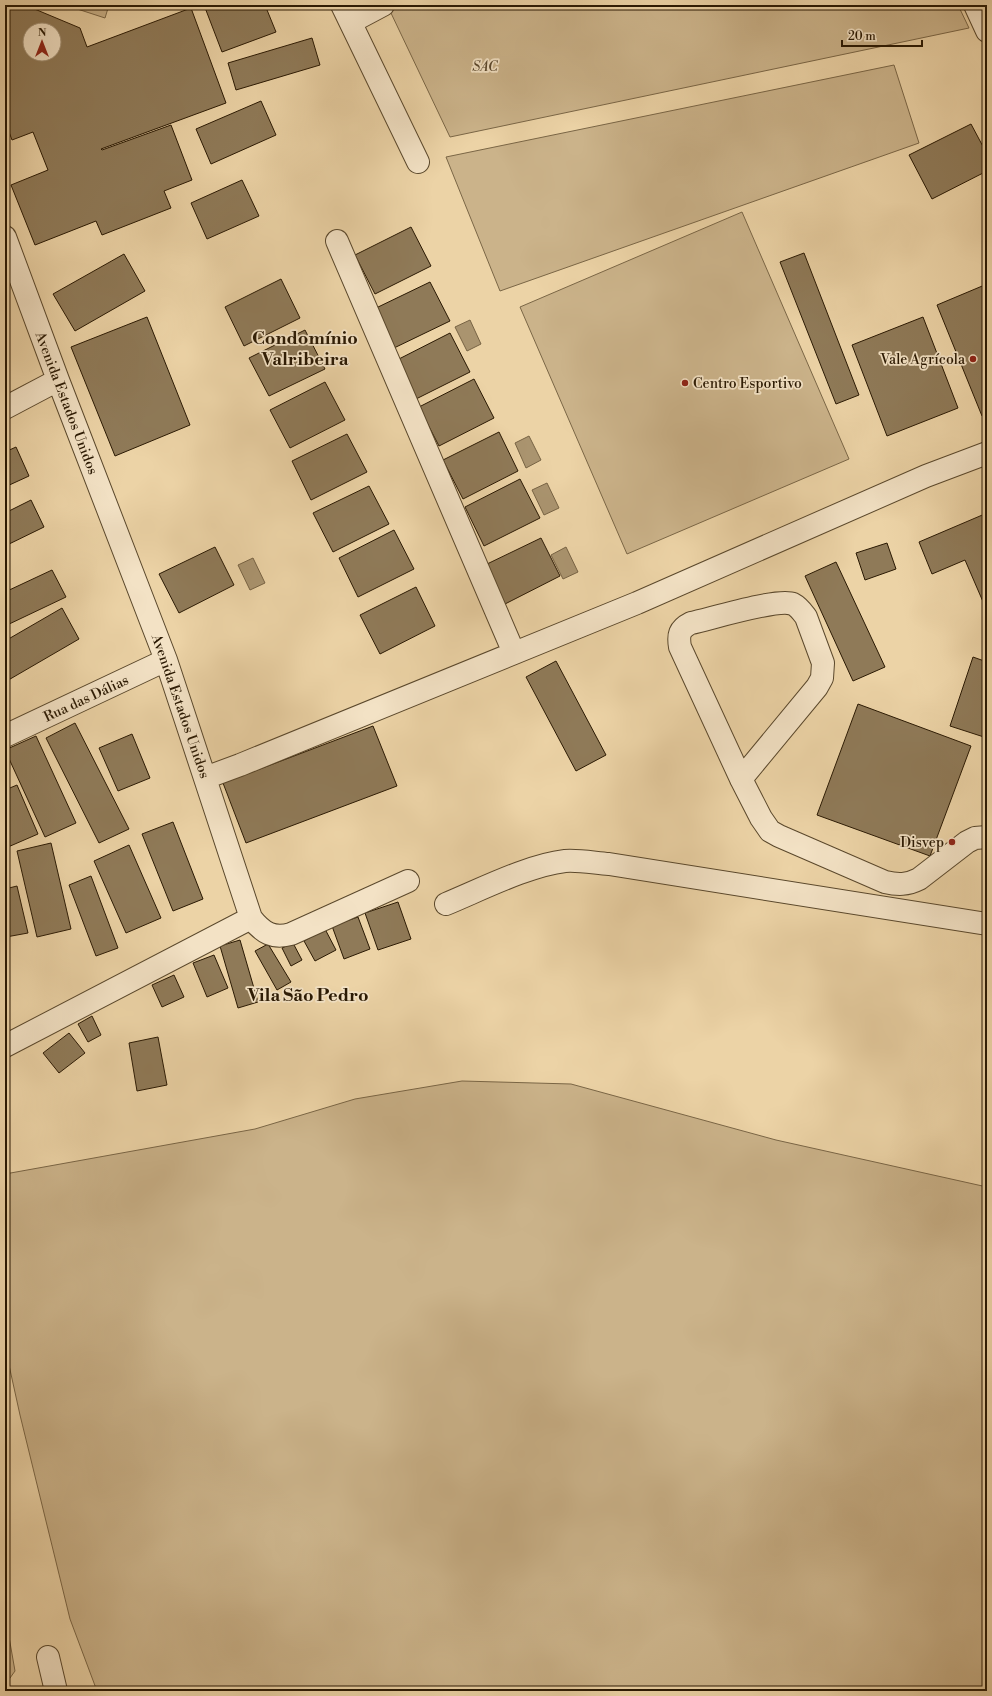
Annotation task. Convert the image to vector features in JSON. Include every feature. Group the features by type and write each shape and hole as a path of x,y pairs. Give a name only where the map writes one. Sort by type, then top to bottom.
{"street":[{"path":"383,5 347,14 418,162"},
{"path":"975,5 987,31"},
{"name":"Avenida Estados Unidos","path":"5,237 58,380 166,660 251,918"},
{"path":"337,241 514,653"},
{"path":"5,408 58,380"},
{"path":"205,778 637,603 926,476 987,454"},
{"path":"741,779 817,687 822,678 823,663 806,617 794,604 784,603 761,607 691,623 684,626 680,631 678,638 680,647 741,779 765,825 770,831 779,836 894,885 910,883 919,879 967,842 975,838 987,837"},
{"name":"Rua das Dálias","path":"5,736 166,660"},
{"path":"446,904 526,871 545,865 566,861 609,864 987,924"},
{"path":"5,1046 251,918 257,926 268,934 280,937 286,936 408,881"},
{"path":"48,1657 56,1691"}],"green space":[{"path":"65,5 109,5 105,18"},
{"name":"SAC","path":"400,5 958,5 969,28 450,137 390,11"},
{"path":"894,65 919,143 500,291 446,157"},
{"name":"Centro Esportivo","path":"742,212 849,459 627,554 520,307"},
{"path":"462,1081 571,1084 776,1140 987,1187 987,1691 97,1691 70,1619 20,1415 5,1347 5,1174 255,1129 355,1099"},
{"path":"5,1614 15,1671 5,1685"}],"shaded area":[{"path":"470,320 481,344 467,351 455,327"},
{"path":"529,436 541,460 526,468 515,443"},
{"path":"547,483 559,508 544,515 532,490"},
{"path":"566,547 578,572 563,579 551,555"},
{"path":"253,558 265,583 250,590 238,565"}],"building":[{"path":"5,5 25,5 80,28 87,47 191,8 226,103 101,149 102,150 171,125 192,180 164,191 171,208 102,235 96,221 35,245 11,185 48,170 33,132 12,140 5,121"},
{"path":"204,5 265,5 276,32 222,52"},
{"path":"312,38 320,65 236,90 228,63"},
{"path":"261,101 276,135 211,164 196,129"},
{"path":"971,124 987,154 987,171 932,199 909,155"},
{"path":"242,180 259,216 207,239 191,203"},
{"path":"411,227 431,266 375,294 355,255"},
{"path":"804,253 859,395 836,404 780,262"},
{"path":"124,254 145,291 75,331 53,294"},
{"path":"281,279 300,318 244,346 225,307"},
{"path":"430,282 450,321 394,348 374,309"},
{"name":"Vale Agrícola","path":"987,284 987,414 982,416 937,305"},
{"path":"147,317 190,425 115,456 71,347"},
{"path":"923,317 958,408 887,436 852,345"},
{"path":"305,330 325,369 269,396 249,358"},
{"path":"450,333 470,372 414,400 395,361"},
{"path":"474,379 494,418 439,446 419,407"},
{"path":"325,382 345,420 290,448 270,410"},
{"path":"499,432 518,471 463,499 443,460"},
{"path":"347,434 367,472 311,500 292,461"},
{"path":"16,447 29,476 5,487 5,452"},
{"path":"520,479 540,518 484,546 465,507"},
{"path":"369,486 389,524 333,552 313,513"},
{"path":"31,500 44,527 5,546 5,513"},
{"path":"987,513 987,611 965,560 932,574 919,542"},
{"path":"394,530 414,569 358,597 339,558"},
{"path":"541,538 560,576 505,604 485,565"},
{"path":"887,543 896,569 865,580 856,553"},
{"path":"215,547 234,585 179,613 159,574"},
{"path":"836,562 885,667 853,681 805,576"},
{"path":"52,570 66,597 5,626 5,592"},
{"path":"416,587 435,626 380,654 360,615"},
{"path":"62,608 79,639 5,682 5,641"},
{"path":"973,657 987,662 987,738 950,726"},
{"path":"556,661 606,755 576,771 526,677"},
{"path":"858,704 971,746 930,856 817,815"},
{"path":"75,723 129,829 99,843 46,738"},
{"path":"373,726 397,786 246,843 223,783"},
{"path":"132,734 150,778 118,791 99,748"},
{"path":"36,736 76,823 45,837 5,750"},
{"path":"17,785 38,834 8,847 5,839 5,790"},
{"path":"173,822 203,899 173,911 142,834"},
{"path":"51,843 71,929 37,937 17,851"},
{"path":"129,845 161,918 126,933 94,861"},
{"path":"91,876 118,948 96,956 69,885"},
{"path":"17,886 28,933 6,937 5,889"},
{"path":"398,902 411,939 378,950 365,913"},
{"path":"358,917 370,949 344,959 332,926"},
{"path":"325,929 336,950 315,961 304,941"},
{"path":"240,940 258,1002 238,1008 220,946"},
{"path":"293,943 302,960 291,966 282,948"},
{"path":"268,944 291,982 277,990 255,951"},
{"path":"214,955 228,988 207,997 193,963"},
{"path":"174,975 184,997 162,1007 152,985"},
{"path":"92,1016 101,1035 88,1042 78,1024"},
{"path":"69,1033 85,1053 59,1073 43,1053"},
{"path":"158,1037 167,1085 137,1091 129,1043"}],"place":[{"name":"Vale Agrícola","path":"973,359"},
{"name":"Centro Esportivo","path":"685,383"},
{"name":"Disvep","path":"952,842"}],"district":[{"name":"Condomínio Valribeira","path":"305,348"},
{"name":"Vila São Pedro","path":"308,995"}]}
